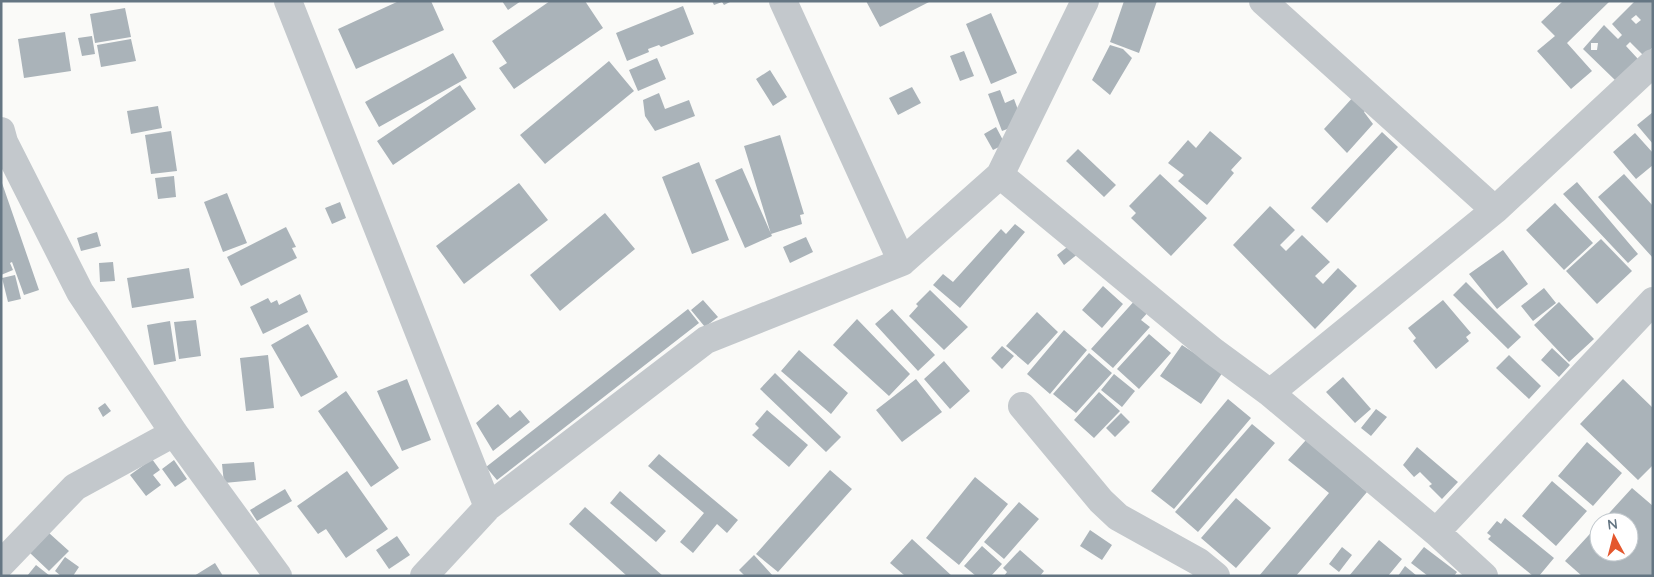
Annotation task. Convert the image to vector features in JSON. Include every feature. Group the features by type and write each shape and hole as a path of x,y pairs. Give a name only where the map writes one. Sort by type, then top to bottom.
{"street":[{"path":"288,1 488,507"},
{"path":"783,1 902,262"},
{"path":"424,576 488,507 706,340 902,262 1000,175 1085,1"},
{"path":"1263,1 1495,210"},
{"path":"1270,392 1495,210 1653,62"},
{"path":"2,139 80,292 174,433 278,576"},
{"path":"1000,175 1213,351 1270,392 1436,532 1484,576"},
{"path":"1436,532 1653,301"},
{"path":"1022,406 1101,501 1118,517 1199,562 1216,576"},
{"path":"1,564 75,487 174,433"}],"building":[{"path":"399,1 431,1 444,30 356,69 338,29"},
{"path":"502,1 521,1 508,10"},
{"path":"550,1 585,1 603,28 514,89 499,68 507,63 492,41"},
{"path":"712,1 732,1 724,5 722,2 714,5"},
{"path":"866,1 931,1 880,27"},
{"path":"1124,1 1157,1 1139,53 1110,42"},
{"path":"1563,1 1610,1 1567,43 1592,71 1571,89 1537,51 1555,36 1541,22"},
{"path":"1635,1 1653,1 1653,47 1644,56 1630,42 1626,46 1638,59 1616,81 1583,49 1604,25 1618,39 1622,35 1612,24","holes":["1636,15 1641,20 1636,24 1631,19","1591,43 1598,43 1597,50 1591,50"]},
{"path":"683,6 694,34 661,47 659,45 648,49 649,52 627,61 616,33"},
{"path":"125,8 131,37 95,43 90,14"},
{"path":"991,13 1017,73 991,84 966,24"},
{"path":"65,32 71,71 24,78 18,39"},
{"path":"92,36 95,54 82,56 78,38"},
{"path":"131,39 136,61 101,67 97,45"},
{"path":"1110,45 1123,49 1132,58 1110,95 1092,80"},
{"path":"964,51 974,76 960,81 950,56"},
{"path":"453,53 467,78 379,127 365,102"},
{"path":"657,58 666,79 638,91 629,70"},
{"path":"609,61 634,91 545,164 520,135"},
{"path":"770,70 787,97 773,106 756,79"},
{"path":"460,85 476,109 393,165 377,141"},
{"path":"912,87 921,103 898,115 889,98"},
{"path":"1000,90 1005,103 1014,99 1023,123 1002,131 988,94"},
{"path":"659,93 665,109 689,100 695,116 655,131 645,116 643,100"},
{"path":"1355,95 1368,108 1364,112 1373,124 1347,153 1324,129"},
{"path":"158,106 162,128 131,134 127,111"},
{"path":"1653,112 1653,144 1637,125"},
{"path":"996,127 1005,144 993,150 984,134"},
{"path":"171,131 177,171 151,174 145,135"},
{"path":"1210,131 1242,158 1231,170 1234,173 1207,205 1178,181 1184,175 1168,163 1188,140 1196,148"},
{"path":"1382,132 1398,147 1327,223 1311,208"},
{"path":"1635,133 1653,153 1653,165 1636,179 1613,152"},
{"path":"780,135 804,214 800,215 802,224 771,234 744,146"},
{"path":"1078,149 1116,185 1104,197 1066,161"},
{"path":"699,162 729,240 692,254 662,177"},
{"path":"742,168 772,236 745,248 715,180"},
{"path":"1160,174 1207,218 1171,256 1131,218 1136,213 1129,206"},
{"path":"1624,174 1653,206 1653,258 1598,197"},
{"path":"174,176 176,197 158,199 155,178"},
{"path":"1577,182 1638,254 1628,263 1563,194"},
{"path":"2,183 39,290 24,295 12,262 10,263 13,270 1,275"},
{"path":"519,183 548,220 464,284 436,246"},
{"path":"227,193 247,243 223,252 204,202"},
{"path":"340,202 346,218 332,224 325,208"},
{"path":"1555,203 1593,243 1564,270 1526,230"},
{"path":"1270,206 1295,230 1280,245 1286,251 1302,235 1330,262 1315,276 1323,284 1338,268 1357,286 1315,329 1233,245"},
{"path":"605,213 635,249 560,311 530,275"},
{"path":"1015,224 1025,232 960,308 933,285 943,274 953,282 1001,229 1006,234"},
{"path":"286,227 296,247 292,248 297,258 241,286 227,257"},
{"path":"97,232 101,246 81,251 77,238"},
{"path":"806,237 813,252 790,263 783,247"},
{"path":"1601,239 1632,271 1597,304 1566,271"},
{"path":"1071,244 1079,253 1064,265 1057,255"},
{"path":"1503,250 1528,284 1497,309 1469,274"},
{"path":"113,262 115,281 100,282 99,263"},
{"path":"189,268 194,298 132,308 127,278"},
{"path":"15,275 21,299 8,302 2,278"},
{"path":"1466,282 1521,337 1508,349 1453,295"},
{"path":"1103,286 1123,304 1102,328 1082,310"},
{"path":"1544,288 1556,303 1533,321 1521,306"},
{"path":"930,290 968,327 944,350 909,316 918,306 916,304"},
{"path":"300,294 308,312 263,334 250,307 268,298 271,303 277,300 279,305"},
{"path":"1137,298 1150,310 1141,320 1150,327 1113,368 1091,349"},
{"path":"703,300 718,317 705,327 691,310"},
{"path":"1443,300 1471,333 1466,337 1469,341 1436,369 1413,341 1416,338 1408,328"},
{"path":"1559,302 1594,339 1569,362 1534,325"},
{"path":"688,309 699,323 497,480 486,467"},
{"path":"892,309 935,355 918,371 875,324"},
{"path":"1037,312 1058,332 1028,365 1006,346"},
{"path":"857,319 910,374 889,396 833,345"},
{"path":"196,320 201,356 179,359 174,322"},
{"path":"170,321 176,361 154,365 147,325"},
{"path":"308,324 338,377 301,397 271,345"},
{"path":"1064,330 1087,350 1050,394 1027,374"},
{"path":"1149,334 1171,353 1139,389 1117,369"},
{"path":"1182,345 1223,372 1201,404 1160,376"},
{"path":"1002,346 1014,356 1002,369 991,358"},
{"path":"1552,348 1570,365 1559,377 1541,360"},
{"path":"799,350 848,393 831,414 781,371"},
{"path":"1089,353 1112,373 1076,413 1053,394"},
{"path":"268,355 274,408 246,411 240,358"},
{"path":"1509,355 1541,386 1529,399 1496,368"},
{"path":"944,361 970,391 950,409 924,379"},
{"path":"775,373 841,437 826,452 760,389"},
{"path":"1114,374 1135,391 1122,407 1101,390"},
{"path":"1343,377 1371,409 1355,423 1326,392"},
{"path":"407,379 431,440 402,451 377,391"},
{"path":"916,379 942,412 902,442 876,410"},
{"path":"1623,379 1653,408 1653,465 1638,480 1580,424"},
{"path":"346,391 399,468 371,487 318,411"},
{"path":"1099,392 1120,411 1094,438 1074,420"},
{"path":"1228,399 1251,418 1174,509 1151,491"},
{"path":"105,403 111,411 103,417 98,408"},
{"path":"498,404 510,418 520,410 530,422 493,451 476,423"},
{"path":"1376,409 1387,417 1371,436 1361,428"},
{"path":"767,410 808,445 789,467 752,435 759,428 755,424"},
{"path":"1121,413 1130,422 1115,437 1106,428"},
{"path":"1252,424 1275,443 1198,532 1175,512"},
{"path":"1306,440 1367,492 1296,576 1259,576 1329,493 1288,460"},
{"path":"1587,442 1622,473 1593,506 1558,476"},
{"path":"1417,447 1458,482 1442,499 1429,486 1432,484 1420,472 1414,477 1403,465"},
{"path":"659,454 738,520 727,533 717,524 693,553 680,542 704,513 648,466"},
{"path":"152,459 160,470 153,475 161,485 146,496 130,475"},
{"path":"174,460 187,479 175,487 162,469"},
{"path":"254,462 256,480 224,483 222,464"},
{"path":"830,470 852,489 778,572 756,554"},
{"path":"347,471 388,529 346,558 326,529 318,534 297,506"},
{"path":"975,477 1008,504 959,565 926,538"},
{"path":"1552,481 1587,511 1556,546 1522,516"},
{"path":"1632,488 1653,506 1653,576 1582,576 1565,561 1589,535 1589,562 1639,562 1639,512 1610,512"},
{"path":"285,489 292,501 257,521 250,510"},
{"path":"620,491 666,531 656,542 610,503"},
{"path":"1236,498 1271,528 1236,568 1201,538"},
{"path":"1019,502 1039,519 1004,559 984,542"},
{"path":"585,507 663,576 627,576 569,524"},
{"path":"1505,518 1554,558 1539,576 1533,576 1488,539 1491,536 1487,533 1497,521 1501,524"},
{"path":"1090,530 1112,545 1102,560 1080,546"},
{"path":"49,533 69,551 49,571 30,553"},
{"path":"397,536 410,555 389,569 376,550"},
{"path":"912,539 952,576 903,576 890,563"},
{"path":"1379,540 1402,559 1388,576 1349,576"},
{"path":"982,546 1002,564 991,576 976,576 964,566"},
{"path":"1342,547 1352,555 1339,572 1329,564"},
{"path":"1424,547 1457,572 1454,576 1428,576 1411,563"},
{"path":"1020,550 1044,571 1040,576 1004,576 1007,572 1003,568"},
{"path":"754,555 773,576 745,576 739,570"},
{"path":"65,557 79,567 73,576 61,576 55,571"},
{"path":"215,563 223,576 194,576"},
{"path":"36,565 50,576 27,576"},
{"path":"1405,566 1417,576 1398,576"}]}
